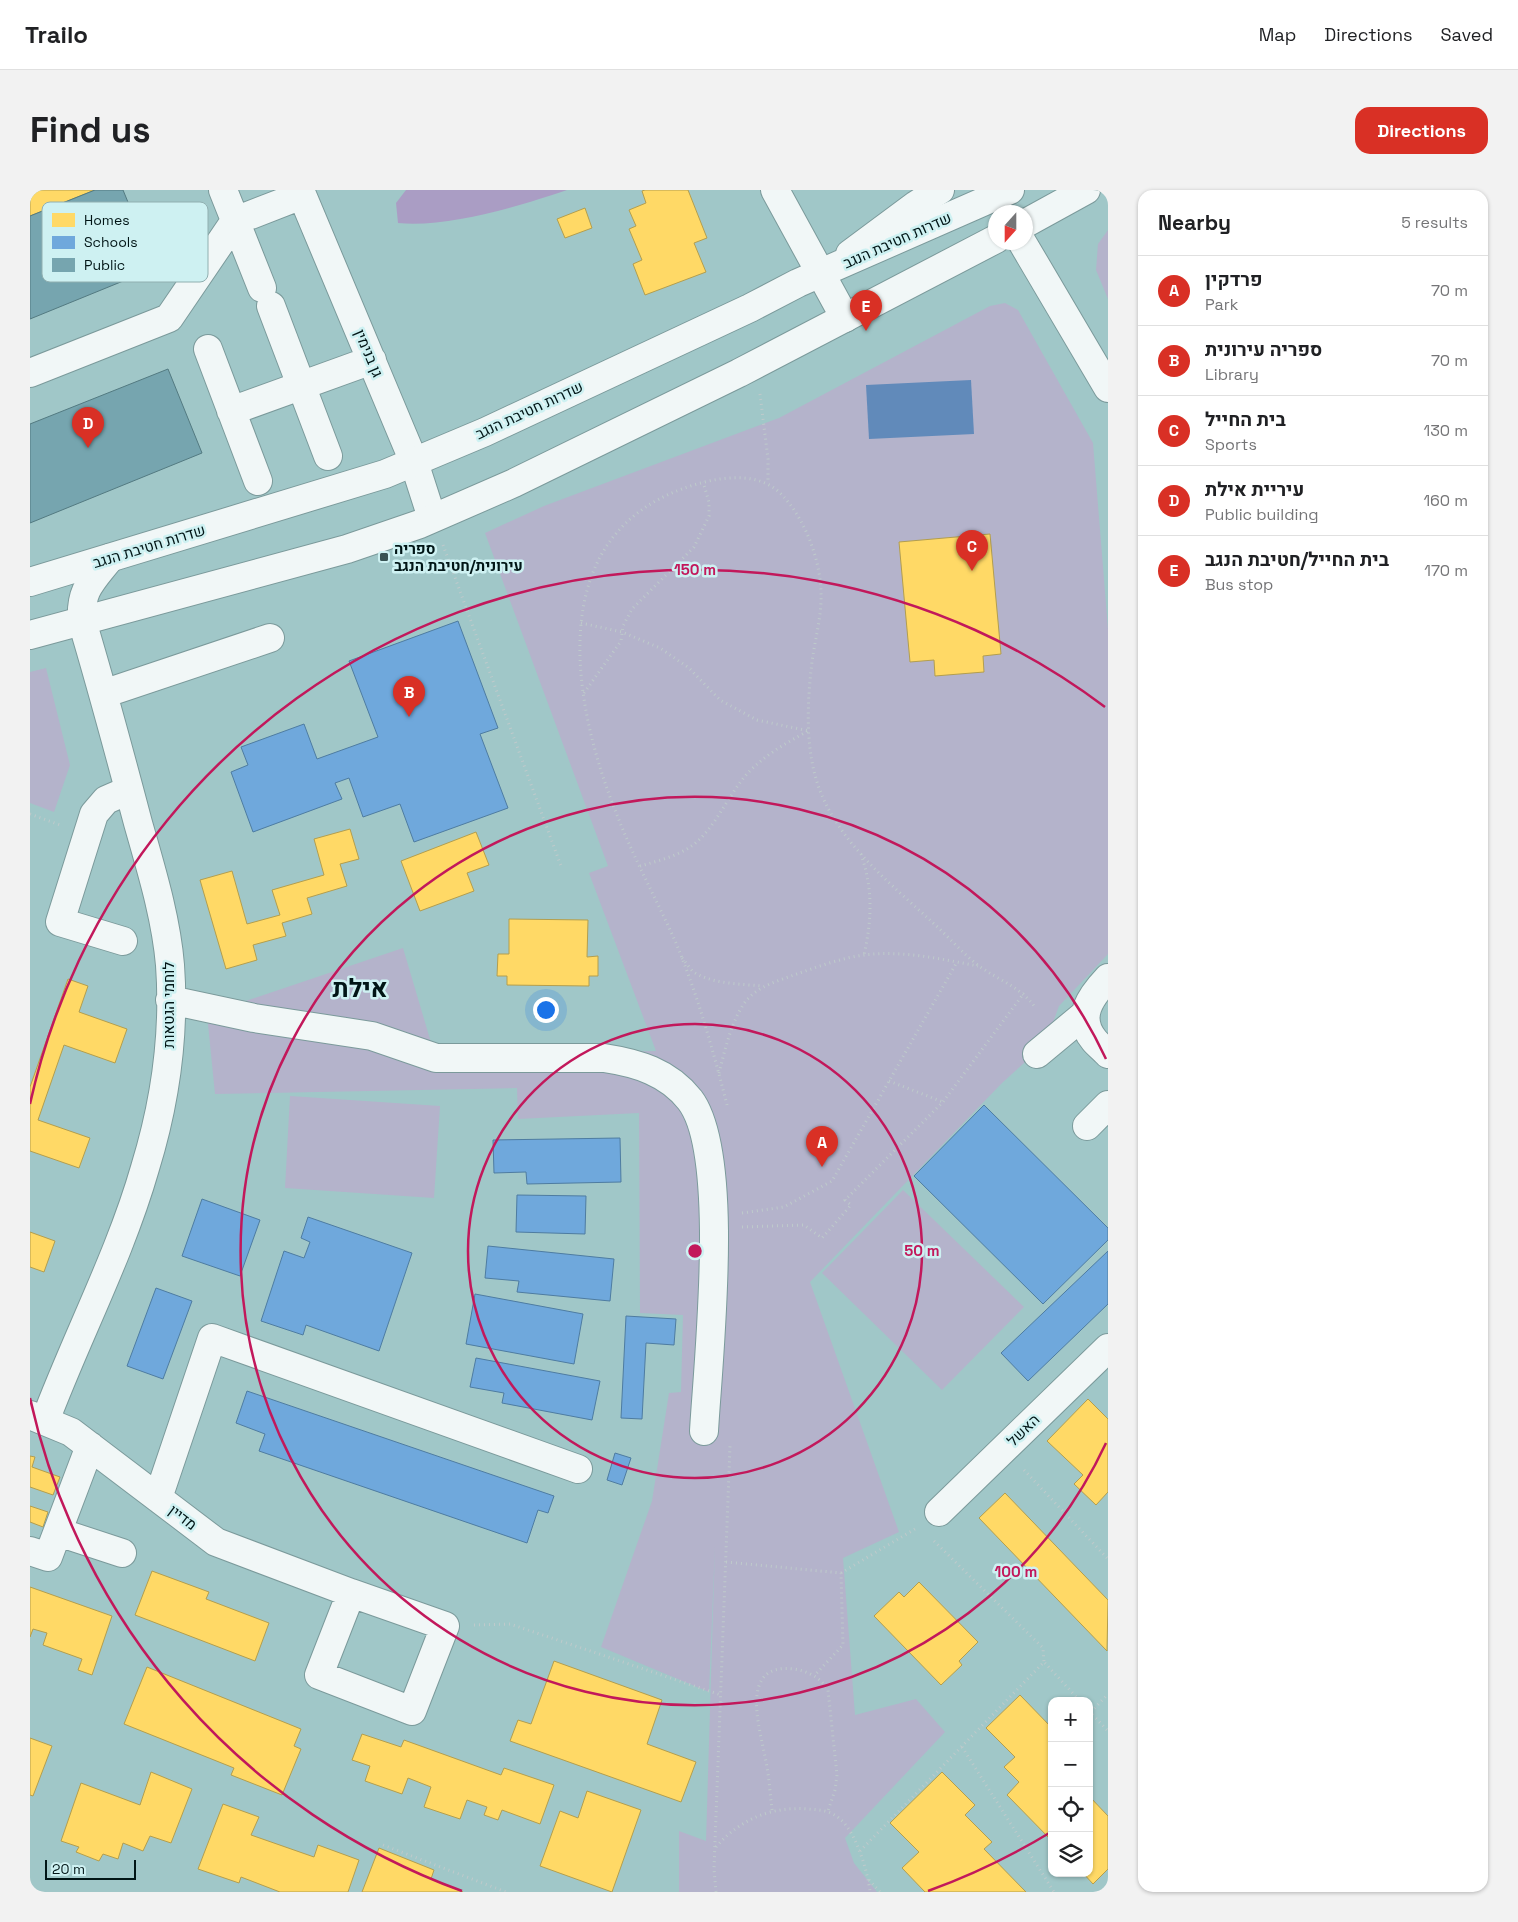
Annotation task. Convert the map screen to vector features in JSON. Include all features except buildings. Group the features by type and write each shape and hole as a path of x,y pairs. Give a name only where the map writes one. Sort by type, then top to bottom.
{"street":[{"path":"223,190 267,297 328,456"},
{"path":"775,190 826,271 845,318"},
{"path":"826,271 916,205 940,190"},
{"name":"שדרות חטיבת הנגב","path":"30,582 328,493 385,474 520,415 826,271 1010,190"},
{"path":"1033,219 1086,190"},
{"path":"208,261 235,221 301,193"},
{"name":"גן בנימין","path":"301,193 414,462 432,518"},
{"path":"30,635 347,550 387,537 514,483 756,364 988,242"},
{"path":"1027,250 1108,388"},
{"path":"30,373 169,318 193,282"},
{"path":"208,349 258,481"},
{"path":"231,411 372,360"},
{"name":"לוחמי הגטאות","path":"38,1418 69,1357 123,1232 145,1168 162,1102 171,1034 170,964 157,893 82,621 81,602 89,585 110,558"},
{"path":"103,694 270,638"},
{"path":"123,941 60,922 94,814 106,800 129,790"},
{"path":"1037,1054 1084,1015 1090,1000 1108,978"},
{"path":"170,1000 254,1018 372,1036 436,1058 604,1058 630,1062 654,1070 675,1086 690,1101 696,1112 706,1140 711,1174 714,1258 704,1431"},
{"path":"1084,1015 1088,1032 1108,1054"},
{"path":"1087,1126 1108,1105"},
{"path":"158,1498 212,1338 578,1469"},
{"name":"האשל","path":"939,1512 1108,1348"},
{"name":"מדיין","path":"38,1418 71,1432 216,1542 445,1626"},
{"path":"30,1551 48,1557 90,1446"},
{"path":"58,1532 122,1553"},
{"path":"351,1593 319,1675 412,1710 445,1626"}],"path":[{"path":"756,364 766,434 768,483"},
{"path":"728,1108 709,1034 680,956 615,812 604,778 584,694 578,637 592,569 607,544 624,523 648,505 667,495 703,482 739,479 768,483 781,493 799,517 812,547 821,592 811,665 809,731 812,764 820,792 836,821 861,854 890,884 979,966 1024,993 1035,1007"},
{"path":"584,694 621,641 622,632 632,608 643,595 680,563 694,547 704,530 709,516 709,502 703,482"},
{"path":"432,518 562,866"},
{"path":"581,623 622,632 660,648 689,668 720,700 757,720 809,731"},
{"path":"640,866 670,857 692,845 708,829 747,774 767,756 809,731"},
{"path":"861,854 869,878 871,901 870,926 864,955"},
{"path":"680,956 694,972 706,977 732,984 763,986 829,963 864,955 918,956 979,966"},
{"path":"739,1213 784,1207 832,1181 956,962"},
{"path":"719,1075 726,1043 736,1020 744,1004 763,986"},
{"path":"738,1205 738,1227 804,1226 822,1238 851,1206 845,1200 943,1102 1024,993"},
{"path":"889,1081 943,1102"},
{"path":"716,1892 715,1848 730,1444"},
{"path":"1004,1449 1108,1559"},
{"path":"726,1562 841,1573 939,1512"},
{"path":"933,1540 1043,1648 1044,1662 1076,1697"},
{"path":"814,1676 843,1645 841,1573"},
{"path":"445,1626 510,1624 721,1695"},
{"path":"860,1851 1044,1662"},
{"path":"772,1810 766,1760 755,1710 755,1700 758,1688 764,1678 774,1671 788,1668 801,1670 814,1676 823,1682 828,1690 835,1756 835,1790 828,1811"},
{"path":"1093,1708 1108,1694"},
{"path":"1093,1714 1108,1731"},
{"path":"962,1747 1054,1892"},
{"path":"715,1848 728,1834 749,1820 772,1810 801,1808 828,1811 841,1820 860,1851 869,1880 870,1892"},
{"path":"384,1845 506,1892"},
{"path":"869,1880 880,1892"}],"shaded area":[{"path":"406,190 567,190 506,209 461,219 417,224 398,223 396,203"},
{"path":"1108,230 1108,299 1096,270 1098,244"},
{"path":"1005,303 1018,310 1093,443 1108,629 1108,954 1059,1006 1045,1044 1002,1083 810,1282 899,1532 843,1558 855,1715 916,1699 945,1732 845,1838 854,1863 877,1892 679,1892 679,1831 706,1841 715,1545 709,1692 601,1647 652,1501 669,1393 681,1392 683,1315 640,1313 639,1113 518,1119 517,1088 215,1094 207,1014 403,948 435,1056 656,1051 589,873 608,866 485,533 544,506 779,418 990,306"},
{"path":"46,668 70,765 54,812 30,803 30,672"},
{"path":"290,1096 440,1106 434,1198 285,1188"},
{"path":"903,1190 1024,1307 942,1390 822,1273"}],"water":[{"path":"971,380 974,434 869,439 866,385"}],"place":[{"name":"בית החייל/חטיבת הנגב","path":"866,331"},
{"name":"עיריית אילת","path":"88,448"},
{"name":"ספריה עירונית/חטיבת הנגב","path":"384,557"},
{"name":"בית החייל","path":"972,571"},
{"name":"ספריה עירונית","path":"409,717"},
{"name":"פרדקין","path":"822,1167"}],"district":[{"name":"אילת","path":"360,988"}]}
